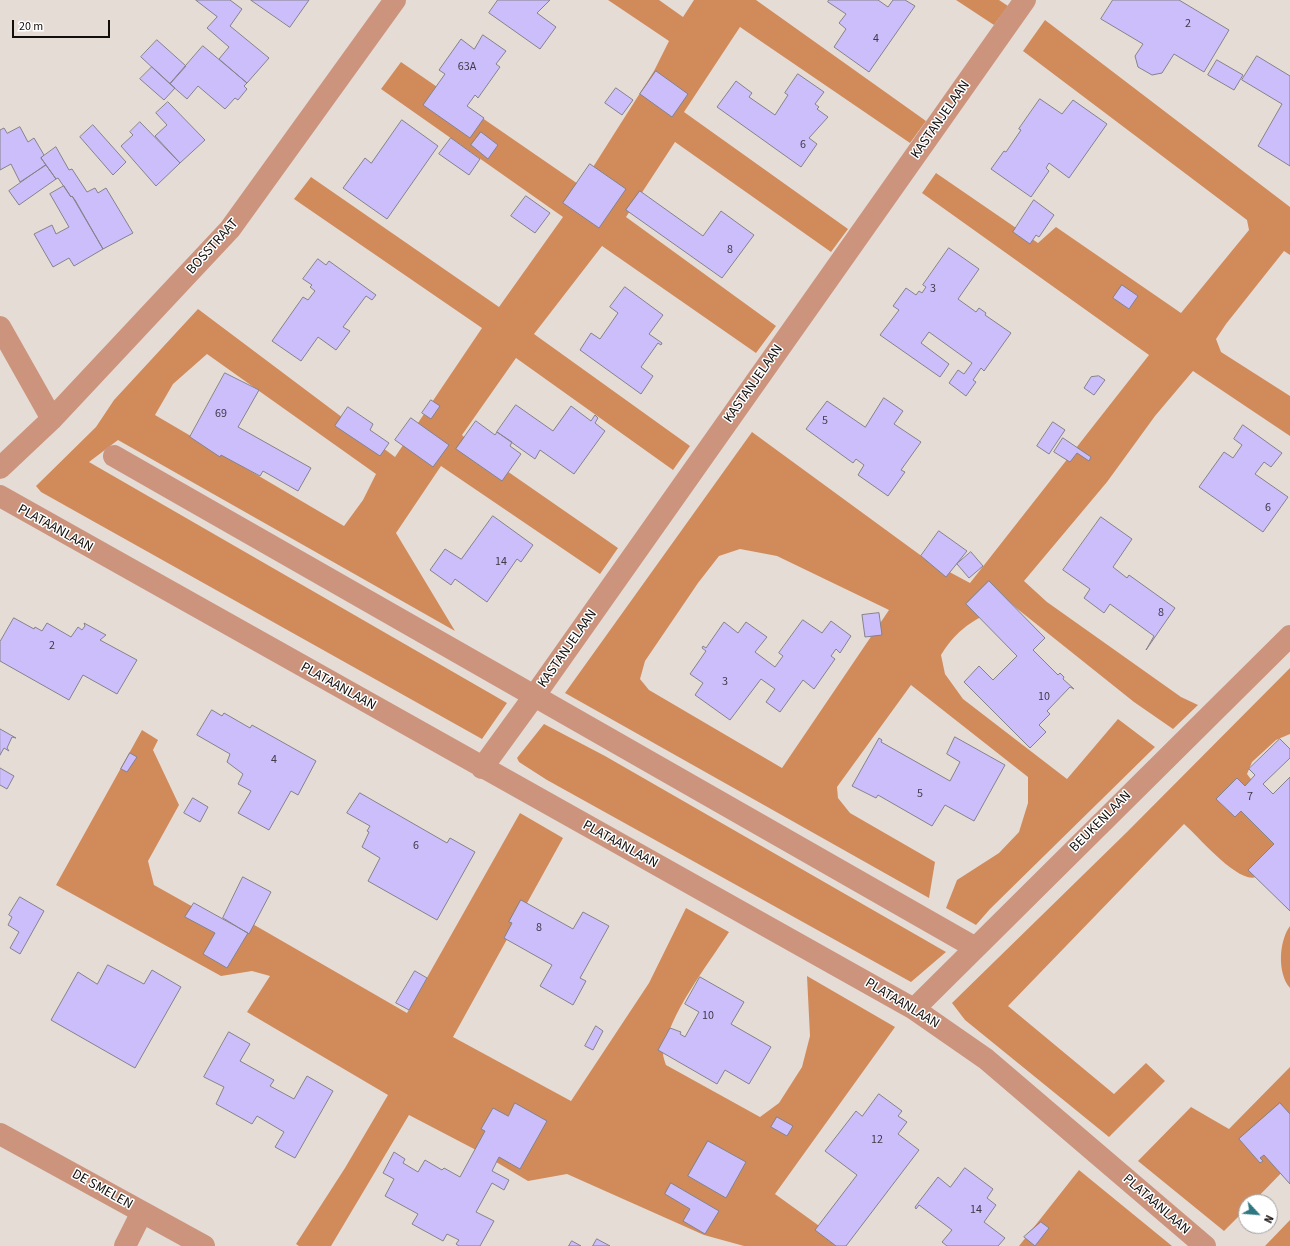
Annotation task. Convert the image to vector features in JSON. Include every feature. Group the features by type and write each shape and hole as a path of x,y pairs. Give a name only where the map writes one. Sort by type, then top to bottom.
{"street":[{"name":"BOSSTRAAT","path":"0,468 52,419 230,229 395,0"},
{"name":"KASTANJELAAN","path":"482,768 1025,0"},
{"path":"0,327 52,419"},
{"path":"114,456 974,947"},
{"name":"PLATAANLAAN","path":"0,496 482,768 914,1009 986,1059 1205,1246"},
{"name":"BEUKENLAAN","path":"914,1009 974,947 1290,636"},
{"name":"DE SMELEN","path":"0,1134 204,1246"},
{"path":"125,1246 142,1212"}],"shaded area":[{"path":"608,0 659,0 683,17 694,0 756,0 926,121 910,143 740,27 684,112 848,229 831,252 675,142 626,217 776,326 756,353 602,246 534,334 690,446 673,470 516,358 462,435 481,453 618,548 600,574 441,466 396,533 455,631 118,440 89,462 507,703 482,739 41,492 36,486 96,427 114,400 198,309 395,457 482,328 294,199 311,177 499,307 563,217 381,89 401,62 581,186 654,71 669,41","holes":["207,354 376,474 363,500 344,526 155,415 173,384"]},
{"path":"956,0 999,0 1008,6 994,25"},
{"path":"1045,20 1290,207 1290,255 1284,251 1226,324 1216,339 1221,352 1290,396 1290,436 1193,371 1155,416 1107,482 1024,581 1047,602 1181,697 1198,705 1173,729 1134,702 1010,603 971,623 948,644 941,655 945,674 963,699 1067,779 1118,719 1155,747 990,909 976,925 946,908 957,880 999,853 1019,832 1028,803 1028,777 911,685 837,787 838,798 850,813 935,862 929,898 565,693 752,432 927,560 970,583 1149,355 922,193 936,173 1038,243 1056,227 1181,313 1249,230 1247,220 1023,51","holes":["740,549 777,556 889,610 782,768 649,690 640,679 645,661 698,583 719,556"]},
{"path":"1290,668 1290,734 1276,740 1252,762 1247,774 1275,811 1290,850 1274,865 1260,875 1256,877 1248,877 1239,873 1218,858 1184,824 1008,1006 1114,1094 1146,1063 1165,1081 1109,1137 965,1020 952,1003 1127,832"},
{"path":"544,724 605,756 946,952 911,982 547,780 519,762 517,758"},
{"path":"142,730 158,740 153,750 179,805 148,861 154,885 236,931 244,919 407,1013 520,813 563,838 453,1037 571,1101 649,983 686,908 729,932 690,991 673,1022 663,1053 666,1065 760,1117 779,1103 802,1067 810,1036 807,976 895,1027 775,1194 847,1246 744,1246 704,1235 567,1174 528,1181 476,1150 409,1115 331,1246 299,1246 296,1244 345,1168 388,1095 247,1012 270,976 252,971 221,976 56,885"},
{"path":"1290,926 1290,988 1283,974 1281,957 1286,932"},
{"path":"1290,1067 1290,1164 1261,1194 1238,1194 1238,1217 1224,1231 1138,1161 1191,1107 1229,1129"},
{"path":"1079,1170 1172,1246 1019,1246"},
{"path":"1290,1220 1290,1246 1265,1246 1278,1234"}],"building":[{"path":"196,0 230,0 242,9 230,26 269,58 247,83 219,59 229,47 207,28 217,17"},
{"path":"251,0 309,0 290,27"},
{"path":"498,0 550,0 537,13 556,27 540,49 489,13"},
{"path":"829,0 878,0 888,7 893,0 905,0 915,6 869,72 834,47 846,29 839,23 846,14 828,2"},
{"path":"1113,0 1179,0 1229,30 1204,72 1174,54 1162,73 1152,75 1138,67 1135,56 1143,44 1101,19"},
{"path":"483,35 506,51 496,64 500,67 478,98 475,95 467,106 484,118 470,138 423,105 445,74 439,70 461,39 474,49"},
{"path":"157,40 186,66 170,84 141,57"},
{"path":"203,46 247,83 244,86 247,89 238,100 235,98 225,109 198,86 187,99 170,84"},
{"path":"1257,56 1290,76 1290,166 1258,146 1282,104 1242,80"},
{"path":"1217,60 1243,75 1234,90 1208,75"},
{"path":"152,67 175,88 164,100 140,79"},
{"path":"656,71 688,94 672,117 640,94"},
{"path":"798,74 824,92 815,104 819,107 817,109 828,117 809,138 817,144 801,167 717,107 736,81 752,93 749,97 775,115 788,95 785,93"},
{"path":"616,88 633,100 622,115 605,103"},
{"path":"1040,99 1062,114 1073,100 1107,124 1069,178 1049,163 1046,168 1049,171 1031,197 991,169 1004,151 1006,152 1021,130 1019,129"},
{"path":"168,102 205,140 180,163 155,136 167,125 156,113"},
{"path":"402,120 438,146 387,219 343,188 365,158 371,163"},
{"path":"140,122 180,163 156,186 121,146 133,135 130,132"},
{"path":"93,125 126,162 113,175 80,137"},
{"path":"20,127 28,142 34,138 44,155 41,158 46,165 20,182 11,164 0,170 0,130 4,128 7,133"},
{"path":"481,132 498,145 488,159 471,145"},
{"path":"451,138 480,159 469,175 439,154"},
{"path":"56,147 69,170 72,169 87,192 95,188 98,193 106,188 133,233 103,249 72,196 71,197 58,178 56,179 41,158"},
{"path":"590,164 626,189 599,228 563,203"},
{"path":"46,165 56,179 19,205 9,191"},
{"path":"64,186 71,197 72,196 75,200 103,249 74,266 69,258 53,267 34,234 52,225 56,234 69,227 50,194"},
{"path":"640,191 703,236 721,211 754,235 722,278 626,210"},
{"path":"526,196 550,213 535,233 511,216"},
{"path":"1034,200 1054,215 1039,237 1036,235 1030,244 1013,232"},
{"path":"949,248 979,269 958,299 976,312 979,308 986,313 985,315 1011,333 984,371 981,368 973,380 976,382 966,396 949,383 958,370 964,374 972,363 929,332 921,343 949,364 940,377 880,335 899,310 893,306 906,288 916,295 919,291 922,293 926,287 923,285"},
{"path":"318,259 326,265 329,261 376,295 372,300 366,296 343,327 350,331 336,350 318,337 301,361 272,341 303,297 308,300 315,291 310,287 312,285 303,279"},
{"path":"1122,285 1138,296 1129,309 1113,298"},
{"path":"625,287 663,315 649,334 662,343 661,345 658,343 641,367 653,376 641,394 580,350 591,333 600,339 618,313 610,307"},
{"path":"225,373 259,390 238,427 311,468 298,491 263,471 260,476 221,455 220,457 190,437"},
{"path":"1099,376 1105,380 1094,395 1084,388 1091,377"},
{"path":"884,398 903,411 894,424 921,442 901,470 905,472 888,496 858,475 864,465 856,459 853,463 806,429 827,401 865,427"},
{"path":"431,400 440,406 431,419 422,413"},
{"path":"516,405 553,431 571,406 591,421 595,415 598,418 595,423 605,431 574,474 540,450 535,459 497,432"},
{"path":"348,407 373,424 370,430 389,443 380,456 335,426"},
{"path":"411,418 449,445 433,467 395,440"},
{"path":"476,421 495,435 497,432 512,442 510,446 521,454 502,481 456,449"},
{"path":"1053,422 1065,430 1049,454 1037,446"},
{"path":"1243,425 1282,453 1271,467 1264,462 1255,474 1288,497 1263,532 1199,487 1224,452 1233,458 1242,445 1234,439"},
{"path":"1063,438 1091,457 1089,461 1077,453 1070,462 1054,452"},
{"path":"493,516 533,545 521,562 517,559 487,602 455,579 451,585 430,570 445,549 461,559"},
{"path":"1101,517 1132,539 1113,567 1127,578 1129,575 1175,608 1146,650 1154,636 1110,604 1104,613 1084,598 1090,589 1063,570"},
{"path":"939,531 967,551 946,577 921,556"},
{"path":"971,552 983,566 969,578 957,564"},
{"path":"989,581 1045,638 1033,650 1058,675 1060,673 1064,677 1063,679 1074,689 1070,687 1047,711 1050,714 1039,725 1046,732 1030,748 964,682 979,666 993,680 1017,656 966,604"},
{"path":"879,613 882,635 865,637 862,615"},
{"path":"14,618 34,629 35,627 42,631 47,623 71,637 78,627 82,630 85,626 84,623 106,635 100,640 137,660 117,694 83,675 69,700 0,661 0,642"},
{"path":"803,620 822,633 831,621 851,636 840,653 836,649 831,656 835,659 814,689 803,680 780,712 766,702 775,689 761,679 730,720 695,695 703,683 690,674 706,651 702,648 703,646 706,648 724,622 738,633 746,622 767,637 755,652 775,667 783,656 779,653"},
{"path":"212,710 222,716 224,713 250,728 252,725 316,761 298,795 291,791 269,830 238,813 251,791 238,784 243,774 227,762 230,754 197,735"},
{"path":"0,729 16,738 12,737 7,748 9,751 4,748 0,755"},
{"path":"955,737 1005,765 974,821 945,805 932,826 878,795 876,798 852,786 879,738 882,740 881,742 950,781 960,762 947,754"},
{"path":"1280,739 1290,749 1290,758 1263,784 1273,794 1290,777 1290,911 1248,870 1274,844 1241,811 1235,817 1216,799 1237,778 1245,786 1255,775 1249,769"},
{"path":"130,753 137,757 127,772 121,769"},
{"path":"0,768 14,776 7,789 0,785"},
{"path":"360,793 447,843 450,838 475,852 437,920 368,881 380,858 362,847 369,832 367,831 370,826 347,813"},
{"path":"193,798 208,807 200,822 184,813"},
{"path":"243,877 271,892 249,934 223,918"},
{"path":"20,897 44,911 20,954 10,948 19,932 8,925 12,917 9,915"},
{"path":"521,900 573,929 583,912 609,926 580,978 586,981 573,1005 540,986 552,965 504,938 512,923 509,922"},
{"path":"194,903 248,933 227,968 203,954 215,933 185,917"},
{"path":"108,965 144,984 152,970 181,987 135,1068 51,1020 78,972 97,984"},
{"path":"415,971 427,978 409,1010 396,1003"},
{"path":"700,977 744,1002 731,1024 771,1047 749,1084 725,1070 717,1084 658,1050 670,1028 681,1032 680,1034 685,1037 699,1012 685,1004"},
{"path":"596,1026 603,1031 593,1050 585,1046"},
{"path":"229,1032 250,1044 240,1061 274,1080 270,1086 294,1099 307,1076 333,1091 295,1158 275,1147 284,1132 257,1116 252,1124 216,1104 224,1087 204,1077"},
{"path":"879,1094 902,1111 898,1116 907,1122 898,1134 919,1150 846,1246 836,1246 815,1230 857,1175 825,1151 856,1111 862,1116"},
{"path":"515,1103 547,1121 520,1169 499,1157 492,1171 509,1180 504,1190 492,1183 476,1212 494,1221 480,1246 459,1246 456,1244 459,1240 447,1234 443,1241 412,1224 418,1214 385,1196 394,1179 383,1173 394,1152 405,1159 403,1163 418,1172 425,1160 442,1170 444,1168 460,1177 485,1131 481,1129 493,1108 508,1116"},
{"path":"1280,1103 1290,1114 1290,1184 1264,1155 1260,1158 1263,1161 1260,1163 1239,1139"},
{"path":"777,1117 793,1126 787,1136 771,1127"},
{"path":"708,1141 746,1162 726,1198 688,1176"},
{"path":"965,1168 993,1189 987,1198 996,1205 984,1222 1005,1238 998,1246 947,1246 942,1242 952,1230 919,1205 916,1209 915,1207 938,1177 950,1187"},
{"path":"671,1183 719,1211 705,1234 683,1221 690,1209 665,1194"},
{"path":"1041,1222 1049,1228 1035,1246 1024,1237"},
{"path":"597,1239 610,1246 593,1246"},
{"path":"572,1241 581,1246 569,1246"}]}
